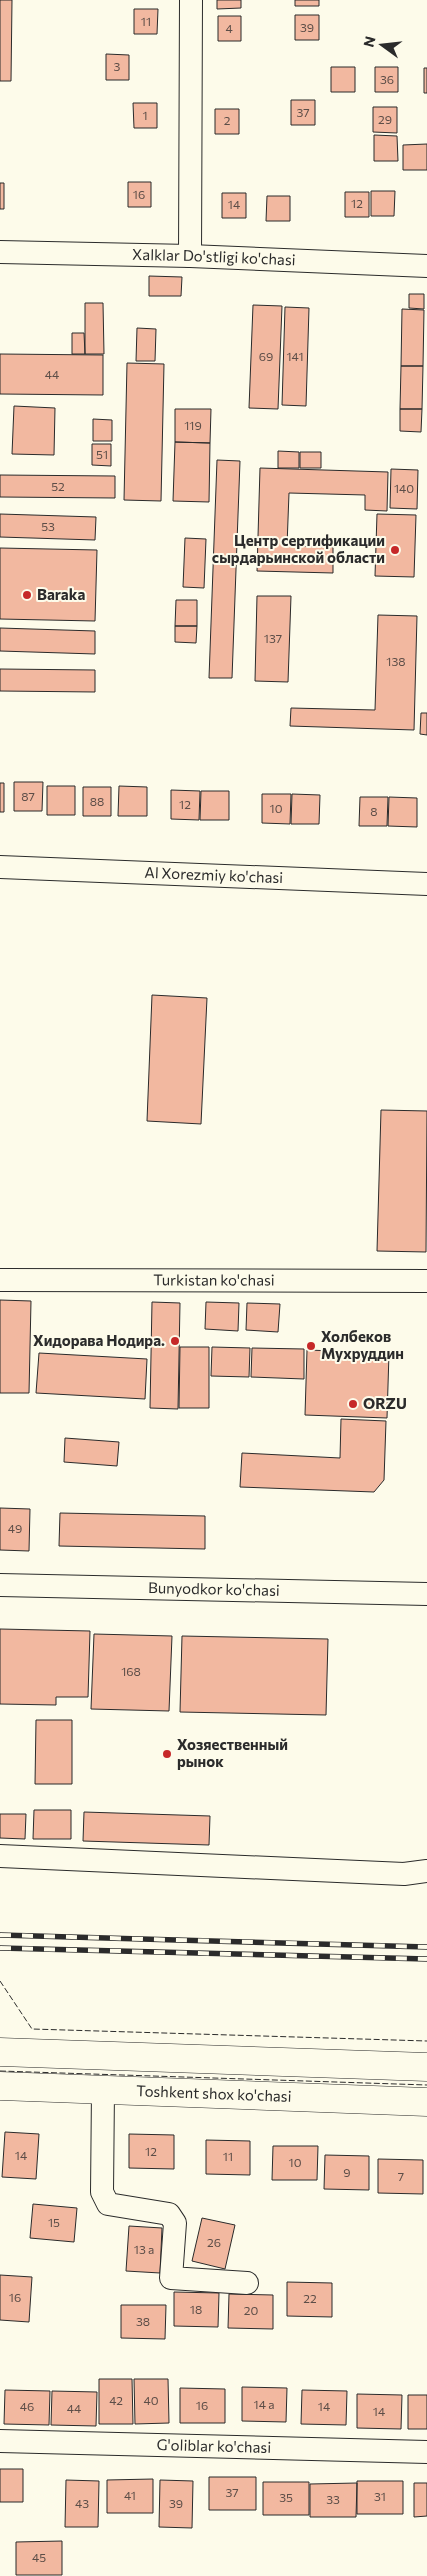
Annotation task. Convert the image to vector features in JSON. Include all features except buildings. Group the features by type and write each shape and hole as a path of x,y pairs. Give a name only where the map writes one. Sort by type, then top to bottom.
{"highway":[{"path":"0,2052 427,2067"},
{"name":"Toshkent shox ko'chasi","path":"0,2086 427,2102"}],"street":[{"path":"190,256 191,0"},
{"name":"Xalklar Do'stligi ko'chasi","path":"0,252 190,256 427,266"},
{"name":"Al Xorezmiy ko'chasi","path":"0,867 427,884"},
{"name":"Turkistan ko'chasi","path":"0,1280 427,1281"},
{"name":"Bunyodkor ko'chasi","path":"0,1586 427,1594"},
{"path":"0,1856 404,1874 427,1871"},
{"path":"103,2090 102,2192 108,2204 169,2214 175,2223 171,2278 247,2283"},
{"name":"G'oliblar ko'chasi","path":"0,2441 427,2452"}],"railway":[{"path":"0,1935 427,1947"},
{"path":"0,1948 427,1959"}],"fence":[{"path":"0,1981 32,2029 427,2041"},
{"path":"0,2071 427,2085"}],"place":[{"name":"Центр сертификации сырдарьинской области","path":"395,550"},
{"name":"Baraka","path":"27,595"},
{"name":"Хидорава Нодира.","path":"175,1341"},
{"name":"Холбеков Мухруддин","path":"311,1346"},
{"name":"ORZU","path":"353,1404"},
{"name":"Хозяественный рынок","path":"167,1754"}]}
